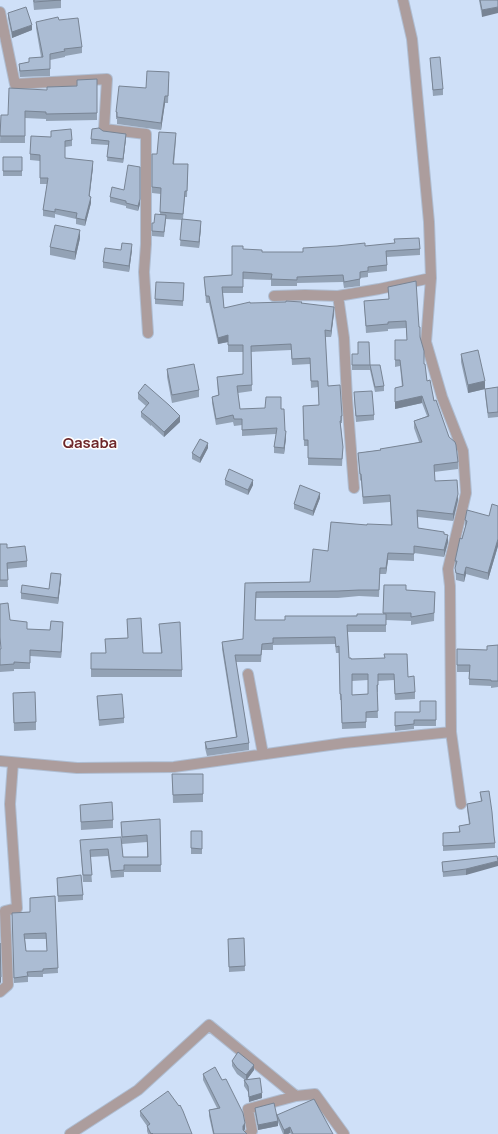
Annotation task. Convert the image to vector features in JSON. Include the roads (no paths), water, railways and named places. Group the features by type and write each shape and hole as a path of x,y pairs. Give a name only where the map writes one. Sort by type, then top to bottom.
{"street":[{"path":"403,0 412,39 428,222 431,278 426,342 442,397 463,451 466,492 448,568 450,586 451,732 461,804"},
{"path":"0,12 15,84 108,79 104,129 146,134 146,244 144,272 148,332"},
{"path":"274,296 338,296 431,278"},
{"path":"338,296 344,338 354,488"},
{"path":"248,674 263,754"},
{"path":"0,761 77,768 174,767 344,743 451,732"},
{"path":"0,992 8,985 5,911 17,908 10,804 13,763"},
{"path":"70,1134 138,1090 209,1025 296,1096"},
{"path":"249,1134 252,1131 248,1109 296,1096 315,1094 344,1134"}],"district":[{"name":"Qasaba","path":"90,442"}]}
